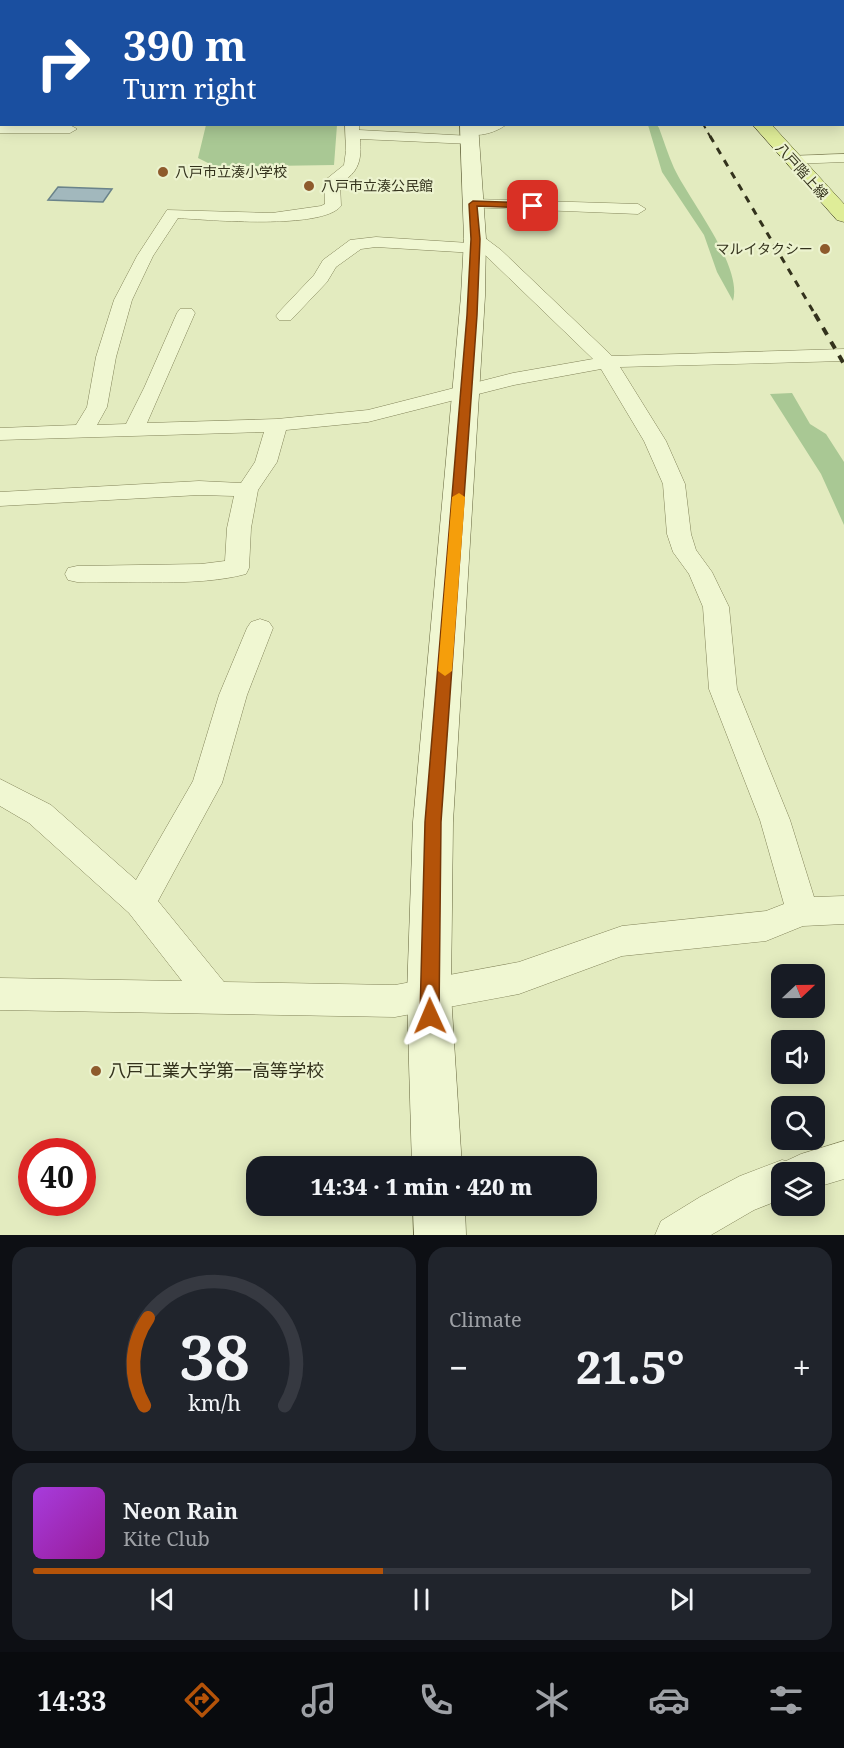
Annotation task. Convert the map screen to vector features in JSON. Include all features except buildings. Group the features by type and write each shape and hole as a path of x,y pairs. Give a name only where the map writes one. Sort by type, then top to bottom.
{"main road":[{"name":"八戸階上線","path":"763,126 844,216"}],"street":[{"path":"82,433 98,408 106,357 123,300 145,256 173,213 272,218 325,210 333,206 332,181 347,174 353,165 352,129 470,132 494,126"},
{"path":"0,129 70,129"},
{"path":"436,1156 429,994 433,822 466,392 475,243 470,132"},
{"path":"791,160 844,158"},
{"path":"473,204 638,209"},
{"path":"285,316 321,278 329,264 356,244 376,242 475,243 495,254 588,341 607,362 655,441 674,484 679,534 685,552 700,572 716,607 723,689 758,771 802,912"},
{"path":"132,431 149,402 165,358 186,313"},
{"path":"0,434 277,425 368,416 513,379 607,362 844,355"},
{"path":"77,574 201,573 237,568 239,528 247,490 266,462 277,425"},
{"path":"0,498 199,488 247,490"},
{"path":"140,903 207,783 233,696 260,628"},
{"path":"0,792 40,814 140,903 216,998"},
{"path":"0,994 395,1001 519,978 622,941 766,926 802,912 844,910"},
{"path":"825,1166 844,1161"},
{"path":"675,1235 754,1188 771,1183"},
{"path":"439,1216 440,1235"}],"green space":[{"path":"206,126 337,126 334,165 216,167 198,158"},
{"path":"648,126 659,128 674,168 723,252 734,287 733,301 717,272 704,235 662,172"},
{"path":"792,393 810,424 826,434 844,462 844,525 821,474 770,394"}],"water":[{"path":"58,187 112,189 103,202 48,200"}],"railway":[{"path":"704,126 711,138"},
{"path":"710,136 816,316"},
{"path":"815,314 844,364"}],"slow traffic":[{"path":"445,671 459,497"}],"place":[{"name":"八戸市立湊小学校","path":"163,172"},
{"name":"八戸市立湊公民館","path":"309,186"},
{"name":"マルイタクシー","path":"825,249"},
{"name":"八戸工業大学第一高等学校","path":"96,1071"}],"route":[{"path":"430,1016 433,822 472,315 475,239 473,204 533,206"}]}
